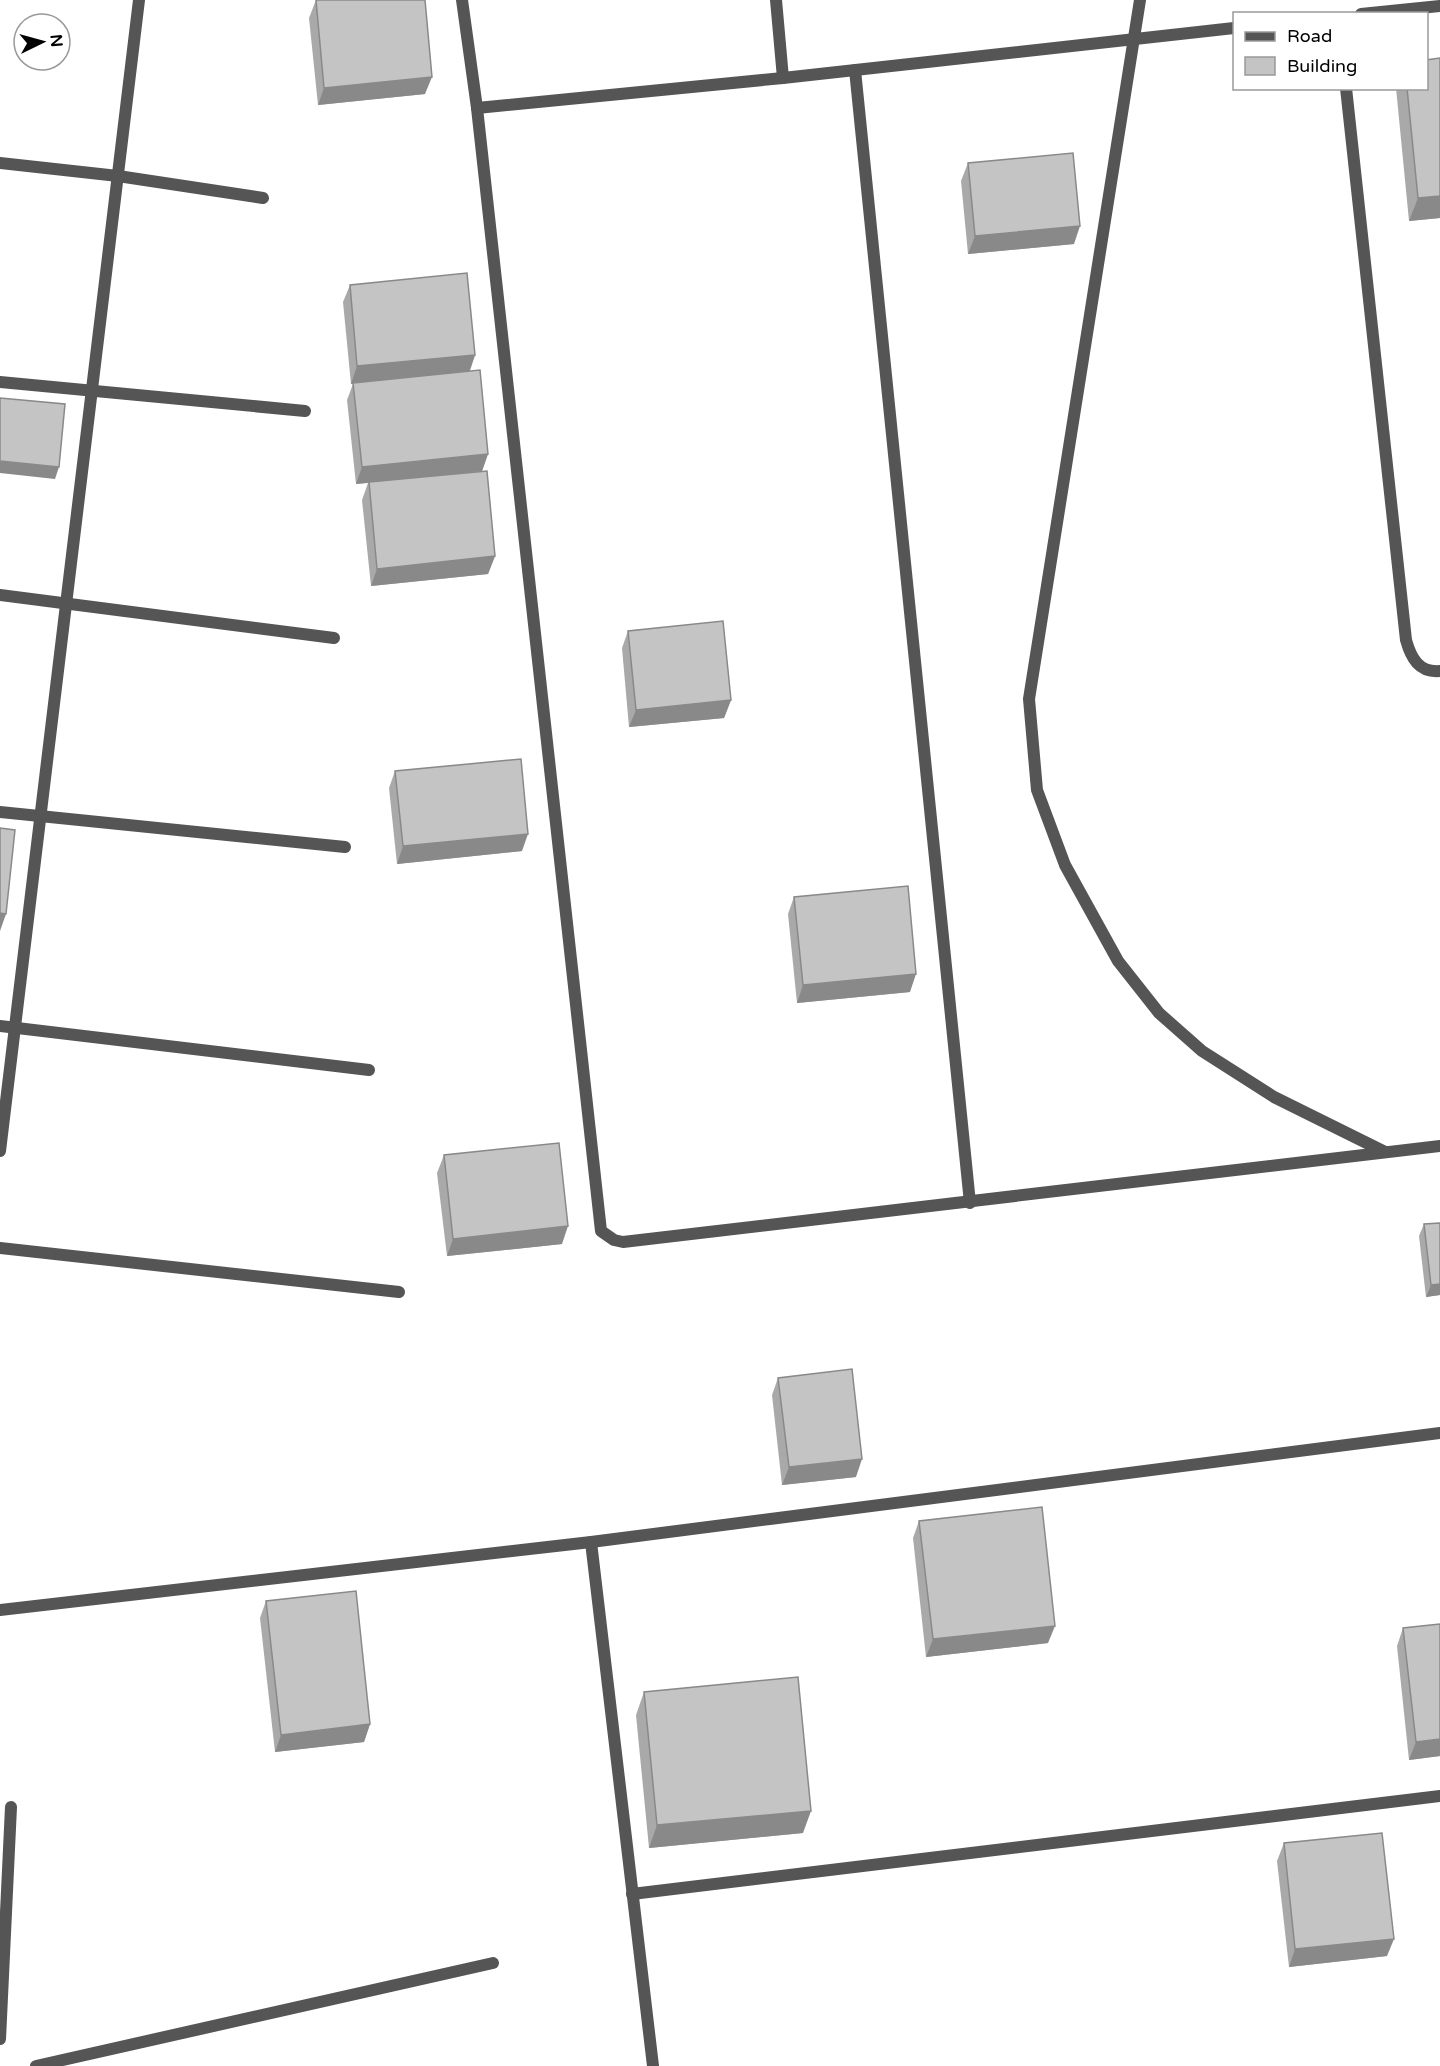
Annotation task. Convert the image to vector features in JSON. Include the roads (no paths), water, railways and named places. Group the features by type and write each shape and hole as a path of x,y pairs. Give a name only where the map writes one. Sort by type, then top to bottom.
{"street":[{"path":"0,1151 139,0"},
{"path":"462,0 477,108 601,1231 614,1240 623,1242 1440,1146"},
{"path":"776,0 783,78"},
{"path":"1140,0 1029,699 1037,789 1065,866 1118,961 1159,1013 1202,1051 1274,1097 1386,1152"},
{"path":"1381,12 1440,6"},
{"path":"477,108 783,78 1233,28"},
{"path":"855,70 970,1203"},
{"path":"1346,90 1406,640 1411,658 1420,667 1431,672 1440,671"},
{"path":"0,163 118,176 262,198"},
{"path":"0,382 305,411"},
{"path":"0,595 334,638"},
{"path":"0,812 345,847"},
{"path":"0,1026 369,1070"},
{"path":"0,1248 399,1292"},
{"path":"0,1610 591,1542 1440,1433"},
{"path":"591,1542 653,2066"},
{"path":"632,1894 1440,1796"},
{"path":"0,2039 11,1807"},
{"path":"36,2066 493,1963"}]}
